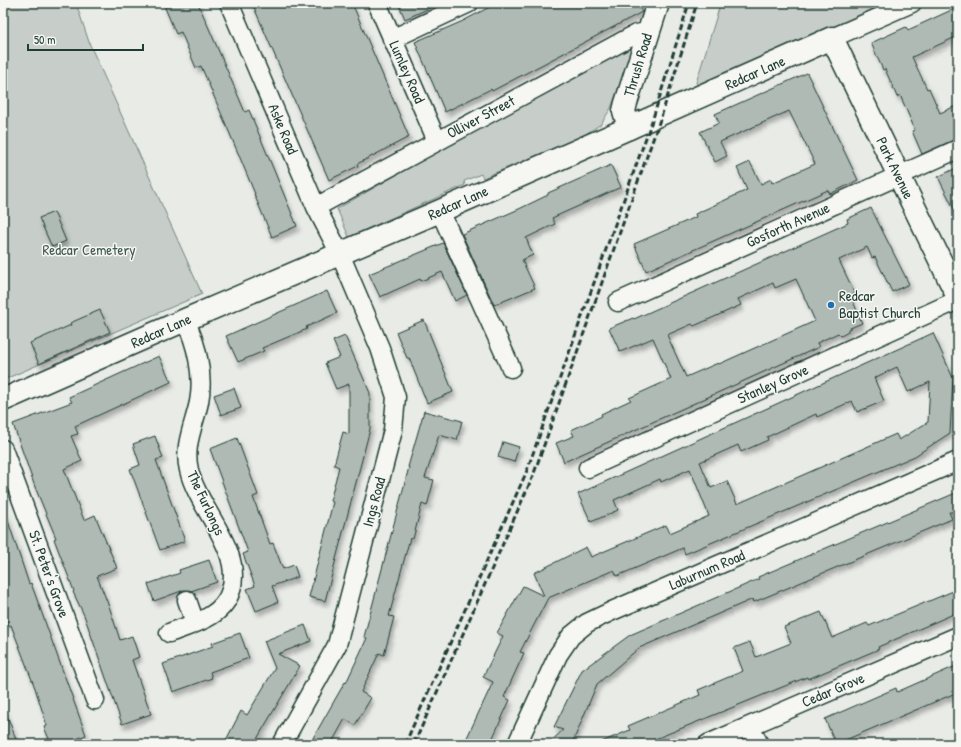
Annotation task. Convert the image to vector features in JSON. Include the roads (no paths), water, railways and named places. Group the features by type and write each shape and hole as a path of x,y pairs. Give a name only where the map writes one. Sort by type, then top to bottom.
{"main road":[{"name":"Thrush Road","path":"629,128 624,111 642,33 658,3"},
{"name":"Redcar Lane","path":"3,400 440,211 832,38"},
{"name":"Park Avenue","path":"832,38 958,299"}],"street":[{"name":"Aske Road","path":"229,3 316,206 340,254"},
{"name":"Lumley Road","path":"377,3 437,141"},
{"path":"392,39 469,3"},
{"name":"Redcar Lane","path":"832,38 912,3"},
{"name":"Olliver Street","path":"316,206 642,33"},
{"name":"Gosforth Avenue","path":"618,302 958,149"},
{"path":"440,211 511,368"},
{"name":"Ings Road","path":"282,744 337,644 393,430 396,397 380,348 340,254"},
{"name":"Stanley Grove","path":"588,468 958,299"},
{"name":"The Furlongs","path":"169,633 214,615 222,608 228,599 231,590 233,574 223,540 194,485 189,470 187,454 188,441 199,401 200,384 198,352 185,320"},
{"name":"St. Peter's Grove","path":"3,449 95,700"},
{"name":"Laburnum Road","path":"517,744 558,655 571,636 587,623 958,461"},
{"path":"187,600 196,623"},
{"name":"Cedar Grove","path":"708,744 958,636"},
{"path":"750,726 759,744"}],"railway":[{"path":"405,744 526,473 653,118 689,3"},
{"path":"414,744 533,476 662,114 697,3"}],"place":[{"name":"Redcar Baptist Church","path":"831,305"}],"park label":[{"name":"Redcar Cemetery","path":"89,250"}]}
